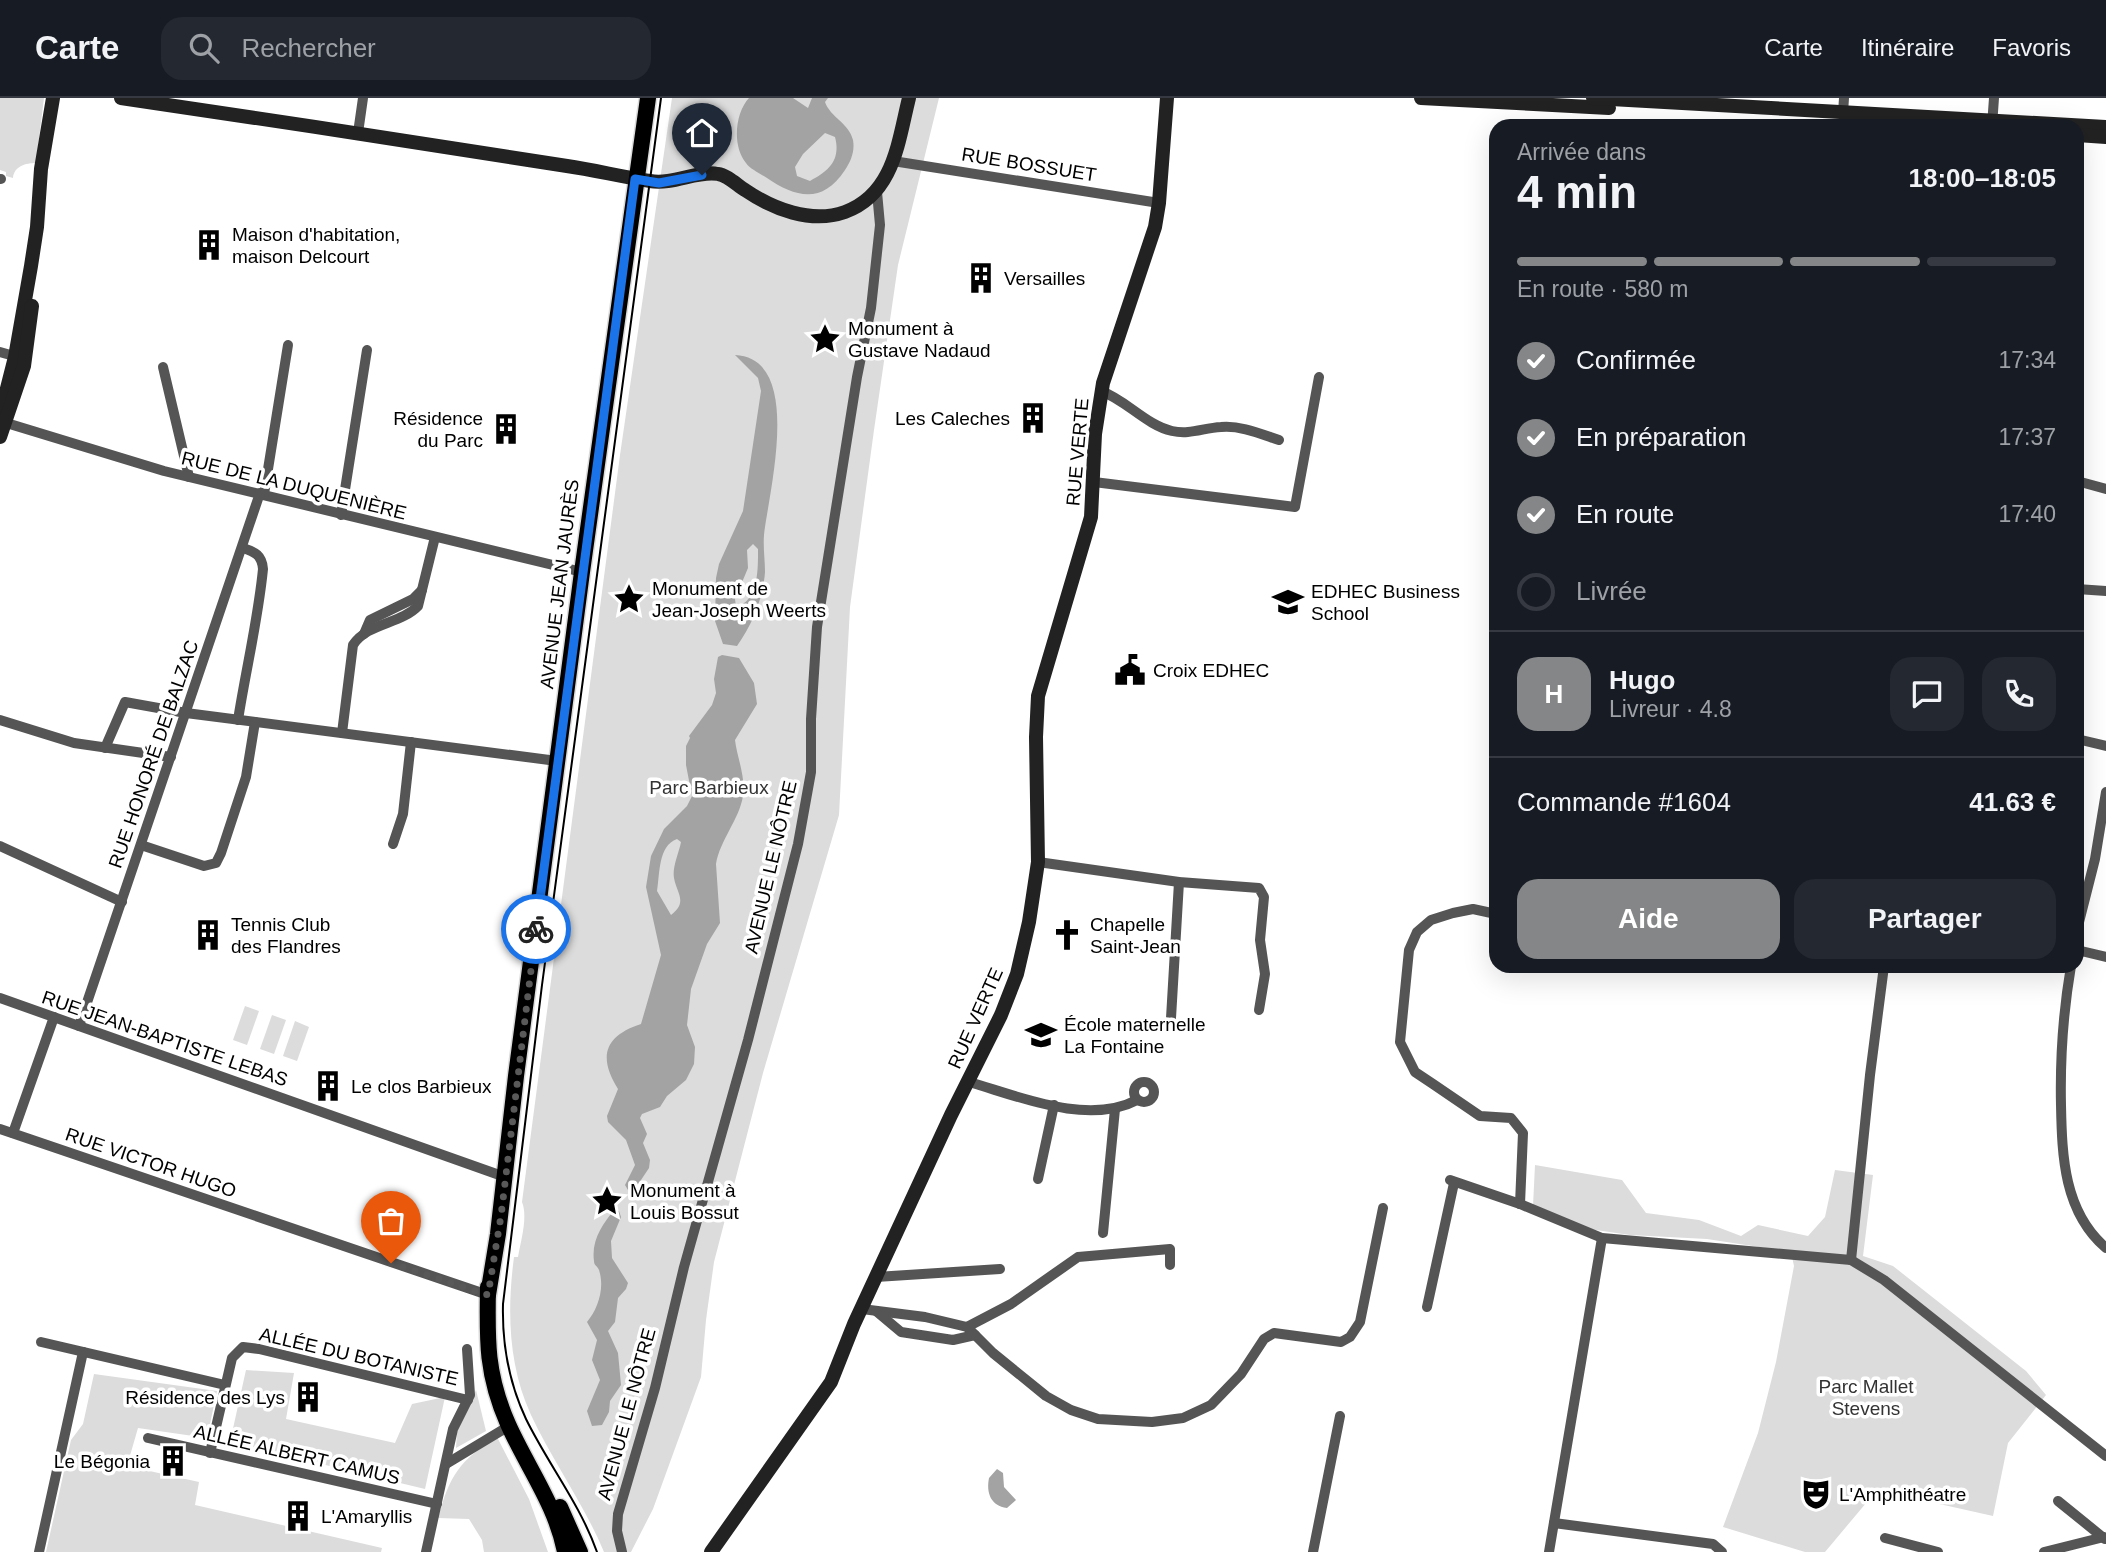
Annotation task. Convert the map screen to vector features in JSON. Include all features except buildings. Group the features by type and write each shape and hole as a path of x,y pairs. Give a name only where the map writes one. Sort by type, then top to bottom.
{"main road":[{"name":"AVENUE JEAN JAURÈS","path":"565,1552 558,1524 509,1426 489,1365 486,1334 489,1248 502,1176 507,1112 516,1076 648,98"},
{"name":"AVENUE JEAN JAURÈS","path":"533,1472 558,1504 580,1552"}],"street":[{"path":"1,424 21,358 37,226 40,177 53,98"},
{"path":"37,226 46,200 61,98"},
{"path":"121,98 475,151 659,183 718,174 771,205 811,215 833,215 846,211 877,192 888,176 909,98"},
{"path":"358,134 363,98"},
{"name":"RUE VERTE","path":"710,1552 828,1388 869,1310 876,1277 1001,1015 1017,974 1029,922 1038,862 1038,696 1088,526 1101,391 1146,257 1159,203 1167,98"},
{"path":"1421,98 1843,105 1959,119"},
{"path":"1593,98 1630,99 1841,119"},
{"path":"1992,119 1994,98"},
{"path":"2084,126 2106,127"},
{"path":"2084,135 2106,137"},
{"name":"RUE BOSSUET","path":"893,161 1159,203"},
{"name":"AVENUE LE NÔTRE","path":"622,1552 617,1531 618,1514 655,1388 684,1267 748,1040 798,844 811,772 811,719 817,627 856,377 871,308 879,240 877,192"},
{"name":"RUE HONORÉ DE BALZAC","path":"79,1026 262,494 288,345"},
{"path":"341,514 366,350"},
{"path":"0,352 21,358"},
{"path":"163,367 190,477"},
{"path":"1094,482 1295,507 1319,377"},
{"path":"1101,391 1167,429 1192,433 1221,426 1279,440"},
{"name":"RUE DE LA DUQUENIÈRE","path":"1,424 126,461 582,572"},
{"path":"2084,483 2106,489"},
{"path":"342,733 353,645 364,634 415,609 435,537"},
{"path":"238,720 248,653 258,614 263,569 257,554 243,548"},
{"path":"2084,589 2106,591"},
{"path":"105,748 125,702 186,713 557,761"},
{"path":"0,720 49,737 171,757"},
{"path":"141,845 204,866 216,863 246,777 255,722"},
{"path":"2084,741 2106,746"},
{"path":"393,844 403,814 411,743"},
{"path":"2084,902 2095,859 2106,792"},
{"path":"0,846 122,902"},
{"path":"1038,862 1179,882 1259,888 1264,897 1260,940 1265,974 1259,1010"},
{"path":"1171,1018 1179,882"},
{"path":"1489,912 1474,909 1452,913 1432,920 1417,932 1409,950 1400,1042 1415,1072 1480,1116 1511,1118 1523,1133 1520,1204"},
{"path":"2084,952 2106,957"},
{"path":"1851,1260 1883,973"},
{"path":"2070,973 2060,1049 2063,1155 2066,1177 2078,1213 2091,1234 2106,1248"},
{"name":"RUE JEAN-BAPTISTE LEBAS","path":"0,998 502,1176"},
{"path":"13,1133 54,1017"},
{"path":"968,1082 1054,1105 1086,1110 1115,1109 1137,1100"},
{"path":"1038,1179 1054,1105"},
{"path":"1103,1233 1115,1109"},
{"name":"RUE VICTOR HUGO","path":"0,1129 488,1295"},
{"path":"1427,1307 1452,1181 1520,1204 1602,1238 1851,1260 1884,1280 2106,1456"},
{"path":"869,1310 925,1317 971,1331 993,1353 1046,1396 1070,1410 1098,1419 1152,1422 1183,1418 1211,1405 1241,1374 1264,1339 1274,1333 1288,1333 1331,1342 1341,1342 1350,1337 1360,1322 1383,1208"},
{"path":"1549,1552 1602,1238"},
{"path":"869,1310 901,1332 953,1340 971,1331 1078,1257 1170,1249 1170,1265"},
{"path":"876,1277 1000,1269"},
{"path":"41,1342 226,1385 210,1452"},
{"name":"ALLÉE DU BOTANISTE","path":"226,1385 232,1358 243,1348 259,1349 468,1399"},
{"path":"426,1552 453,1429 471,1388 467,1349"},
{"path":"39,1552 83,1352"},
{"path":"1313,1552 1340,1416"},
{"path":"446,1464 509,1426"},
{"name":"ALLÉE ALBERT CAMUS","path":"148,1438 437,1504"},
{"path":"2058,1501 2105,1538"},
{"path":"1554,1523 1713,1544 1721,1552"},
{"path":"1885,1538 1938,1552"},
{"path":"2044,1552 2105,1538"}],"green space":[{"path":"0,98 44,98 36,163 18,168 13,178 0,170"},
{"name":"Parc Barbieux","path":"672,98 939,98 898,265 874,430 850,607 839,815 763,1073 714,1262 701,1377 653,1509 631,1552 604,1552 523,1396 511,1337 510,1297 514,1257 518,1257 523,1229 522,1202 620,455"},
{"path":"245,1006 259,1011 247,1045 233,1040"},
{"path":"272,1015 286,1020 274,1054 260,1049"},
{"path":"295,1021 309,1027 297,1061 283,1056"},
{"name":"Parc Mallet Stevens","path":"1535,1165 1622,1180 1646,1213 1699,1220 1741,1236 1758,1225 1808,1236 1825,1217 1835,1170 1873,1175 1863,1256 1893,1266 2026,1371 2046,1395 2008,1443 1993,1516 1877,1490 1825,1552 1805,1552 1723,1527 1758,1433 1776,1362 1794,1266 1791,1252 1707,1239 1630,1235 1589,1229 1533,1206"},
{"path":"246,1370 294,1373 286,1419 395,1443 412,1404 445,1397 425,1489 230,1442"},
{"path":"94,1374 217,1391 207,1438 138,1428 127,1466 199,1482 195,1505 382,1548 381,1552 46,1552 71,1440 83,1424"},
{"path":"476,1390 486,1431 456,1448 457,1432"},
{"path":"497,1437 529,1499 548,1552 484,1552 482,1540 469,1519 438,1518 458,1470 473,1454"}],"shaded area":[{"path":"749,98 793,98 808,108 812,98 828,98 825,102 827,107 848,129 853,140 851,159 837,181 818,193 799,193 778,185 750,167 742,156 737,139 738,121","holes":["825,133 835,137 835,158 828,169 810,181 797,176 795,167 803,154"]},
{"path":"735,355 757,362 770,379 776,403 777,431 764,535 764,582 756,611 737,646 723,644 715,621 716,578 719,564 743,511 761,391 758,378","holes":["753,544 758,549 753,591 744,604 736,607 735,599 748,568 747,550"]},
{"path":"722,655 739,658 754,683 757,704 735,740 743,796 716,864 720,923 707,944 691,989 687,1025 695,1047 694,1064 686,1080 667,1096 660,1107 642,1114 640,1118 647,1134 643,1143 650,1160 649,1168 631,1195 625,1185 635,1165 626,1140 608,1122 607,1116 618,1089 608,1067 608,1049 619,1035 641,1024 661,955 646,887 651,856 664,829 687,806 692,796 686,765 686,746 689,736 712,705 716,693 714,679 718,657","holes":["677,839 681,842 674,874 680,902 671,915 657,891 660,868 666,848"]},
{"path":"614,1210 619,1211 621,1217 611,1241 612,1258 628,1283 618,1298 615,1322 608,1331 618,1353 621,1385 610,1401 609,1412 602,1425 592,1426 587,1411 600,1380 592,1360 597,1340 587,1322 597,1305 601,1291 601,1277 594,1263 594,1246"},
{"path":"997,1469 1003,1473 1004,1487 1016,1500 1007,1508 993,1502 989,1494 989,1478"}],"tram line":[{"path":"597,1552 582,1517 520,1405 508,1363 503,1304 542,985 661,98"}],"way so far":[{"path":"391,1263 488,1295 501,1216 536,929"}],"place":[{"name":"Maison d'habitation, maison Delcourt","path":"209,245"},
{"name":"Versailles","path":"981,278"},
{"name":"Monument à Gustave Nadaud","path":"825,339"},
{"name":"Les Caleches","path":"1033,418"},
{"name":"Résidence du Parc","path":"506,429"},
{"name":"Monument de Jean-Joseph Weerts","path":"629,599"},
{"name":"EDHEC Business School","path":"1288,602"},
{"name":"Croix EDHEC","path":"1130,670"},
{"name":"Tennis Club des Flandres","path":"208,935"},
{"name":"Chapelle Saint-Jean","path":"1067,935"},
{"name":"École maternelle La Fontaine","path":"1041,1035"},
{"name":"Le clos Barbieux","path":"328,1086"},
{"name":"Monument à Louis Bossut","path":"607,1201"},
{"name":"Résidence des Lys","path":"308,1397"},
{"name":"Le Bégonia","path":"173,1461"},
{"name":"L'Amphithéatre","path":"1816,1494"},
{"name":"L'Amaryllis","path":"298,1516"}],"route":[{"path":"536,929 635,179 659,183 702,175"}]}
